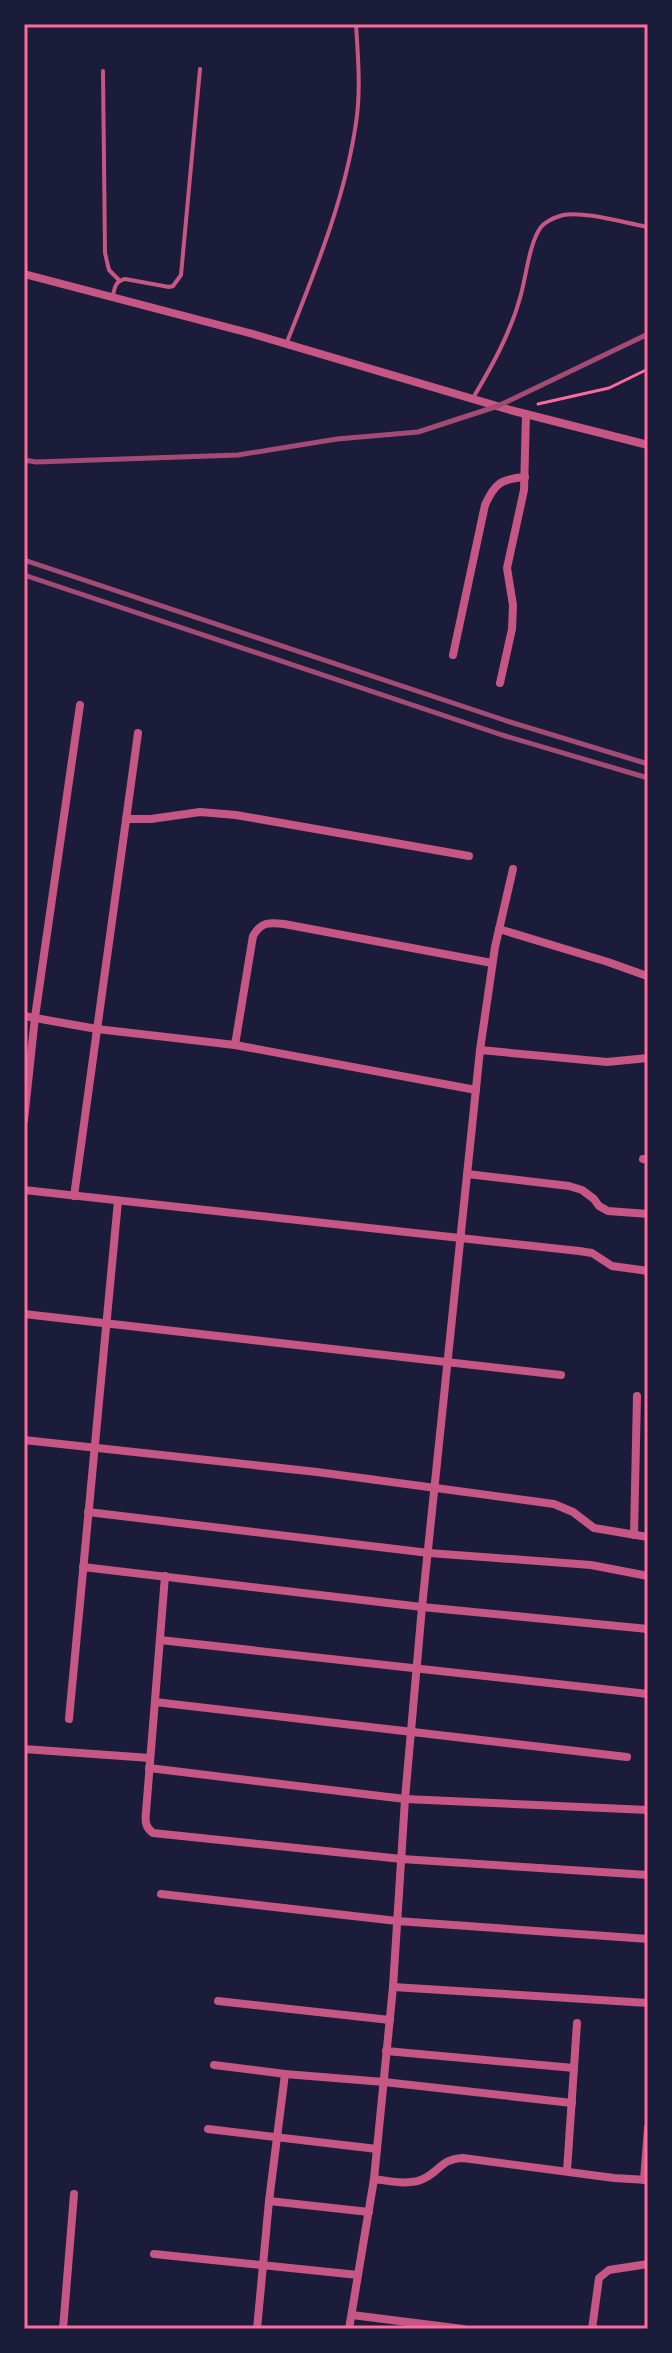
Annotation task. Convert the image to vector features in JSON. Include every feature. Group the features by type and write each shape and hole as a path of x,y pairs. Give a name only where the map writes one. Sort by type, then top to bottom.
{"street":[{"path":"24,274 286,343 526,414 648,445"},
{"path":"500,683 512,629 513,605 507,568 522,503 526,414"},
{"path":"453,655 485,505 497,485 509,478 525,477"},
{"path":"24,1120 35,1017 80,705"},
{"path":"74,1196 138,733"},
{"path":"126,819 200,812 236,815 469,856"},
{"path":"349,2329 374,2179 384,2082 416,1670 480,1050 492,963 513,869"},
{"path":"235,1045 253,936 258,927 267,922 492,963"},
{"path":"499,929 647,976"},
{"path":"24,1016 97,1029 235,1045 476,1090"},
{"path":"480,1050 607,1062 648,1058"},
{"path":"467,1174 569,1186 582,1190 608,1211 648,1214"},
{"path":"24,1190 579,1251 592,1253 612,1266 648,1271"},
{"path":"69,1719 118,1201"},
{"path":"24,1314 561,1375"},
{"path":"634,1535 637,1396"},
{"path":"24,1440 317,1472 554,1504 573,1512 594,1528 648,1537"},
{"path":"88,1512 429,1553 591,1565 648,1576"},
{"path":"83,1567 422,1607 648,1629"},
{"path":"165,1576 145,1823 148,1830 153,1833 402,1859 648,1875"},
{"path":"160,1640 648,1694"},
{"path":"155,1702 627,1757"},
{"path":"24,1749 150,1758"},
{"path":"149,1768 405,1799 648,1810"},
{"path":"161,1894 397,1921 648,1939"},
{"path":"393,1987 648,2003"},
{"path":"218,2001 390,2020"},
{"path":"567,2171 577,2023"},
{"path":"386,2051 574,2068"},
{"path":"214,2065 572,2103"},
{"path":"257,2329 285,2074"},
{"path":"374,2179 417,2181 428,2177 449,2160 463,2158 646,2180 648,2128"},
{"path":"208,2129 377,2149"},
{"path":"63,2329 74,2194"},
{"path":"269,2201 369,2212"},
{"path":"154,2254 358,2275"},
{"path":"592,2329 599,2278 609,2270 648,2264"},
{"path":"352,2315 463,2329"}],"lane":[{"path":"286,343 321,255 350,159 359,80 356,24"},
{"path":"113,297 120,280 169,287 181,275 200,69"},
{"path":"103,71 105,253 109,270 120,280"},
{"path":"473,398 507,334 520,299 534,243 542,227 553,218 564,215 585,215 648,227"}],"path":[{"path":"537,405 609,388 648,369"}],"railway":[{"path":"24,460 238,455 337,439 418,432 498,406 648,334"},
{"path":"24,560 507,721 648,764"},
{"path":"24,575 502,735 648,778"}]}
